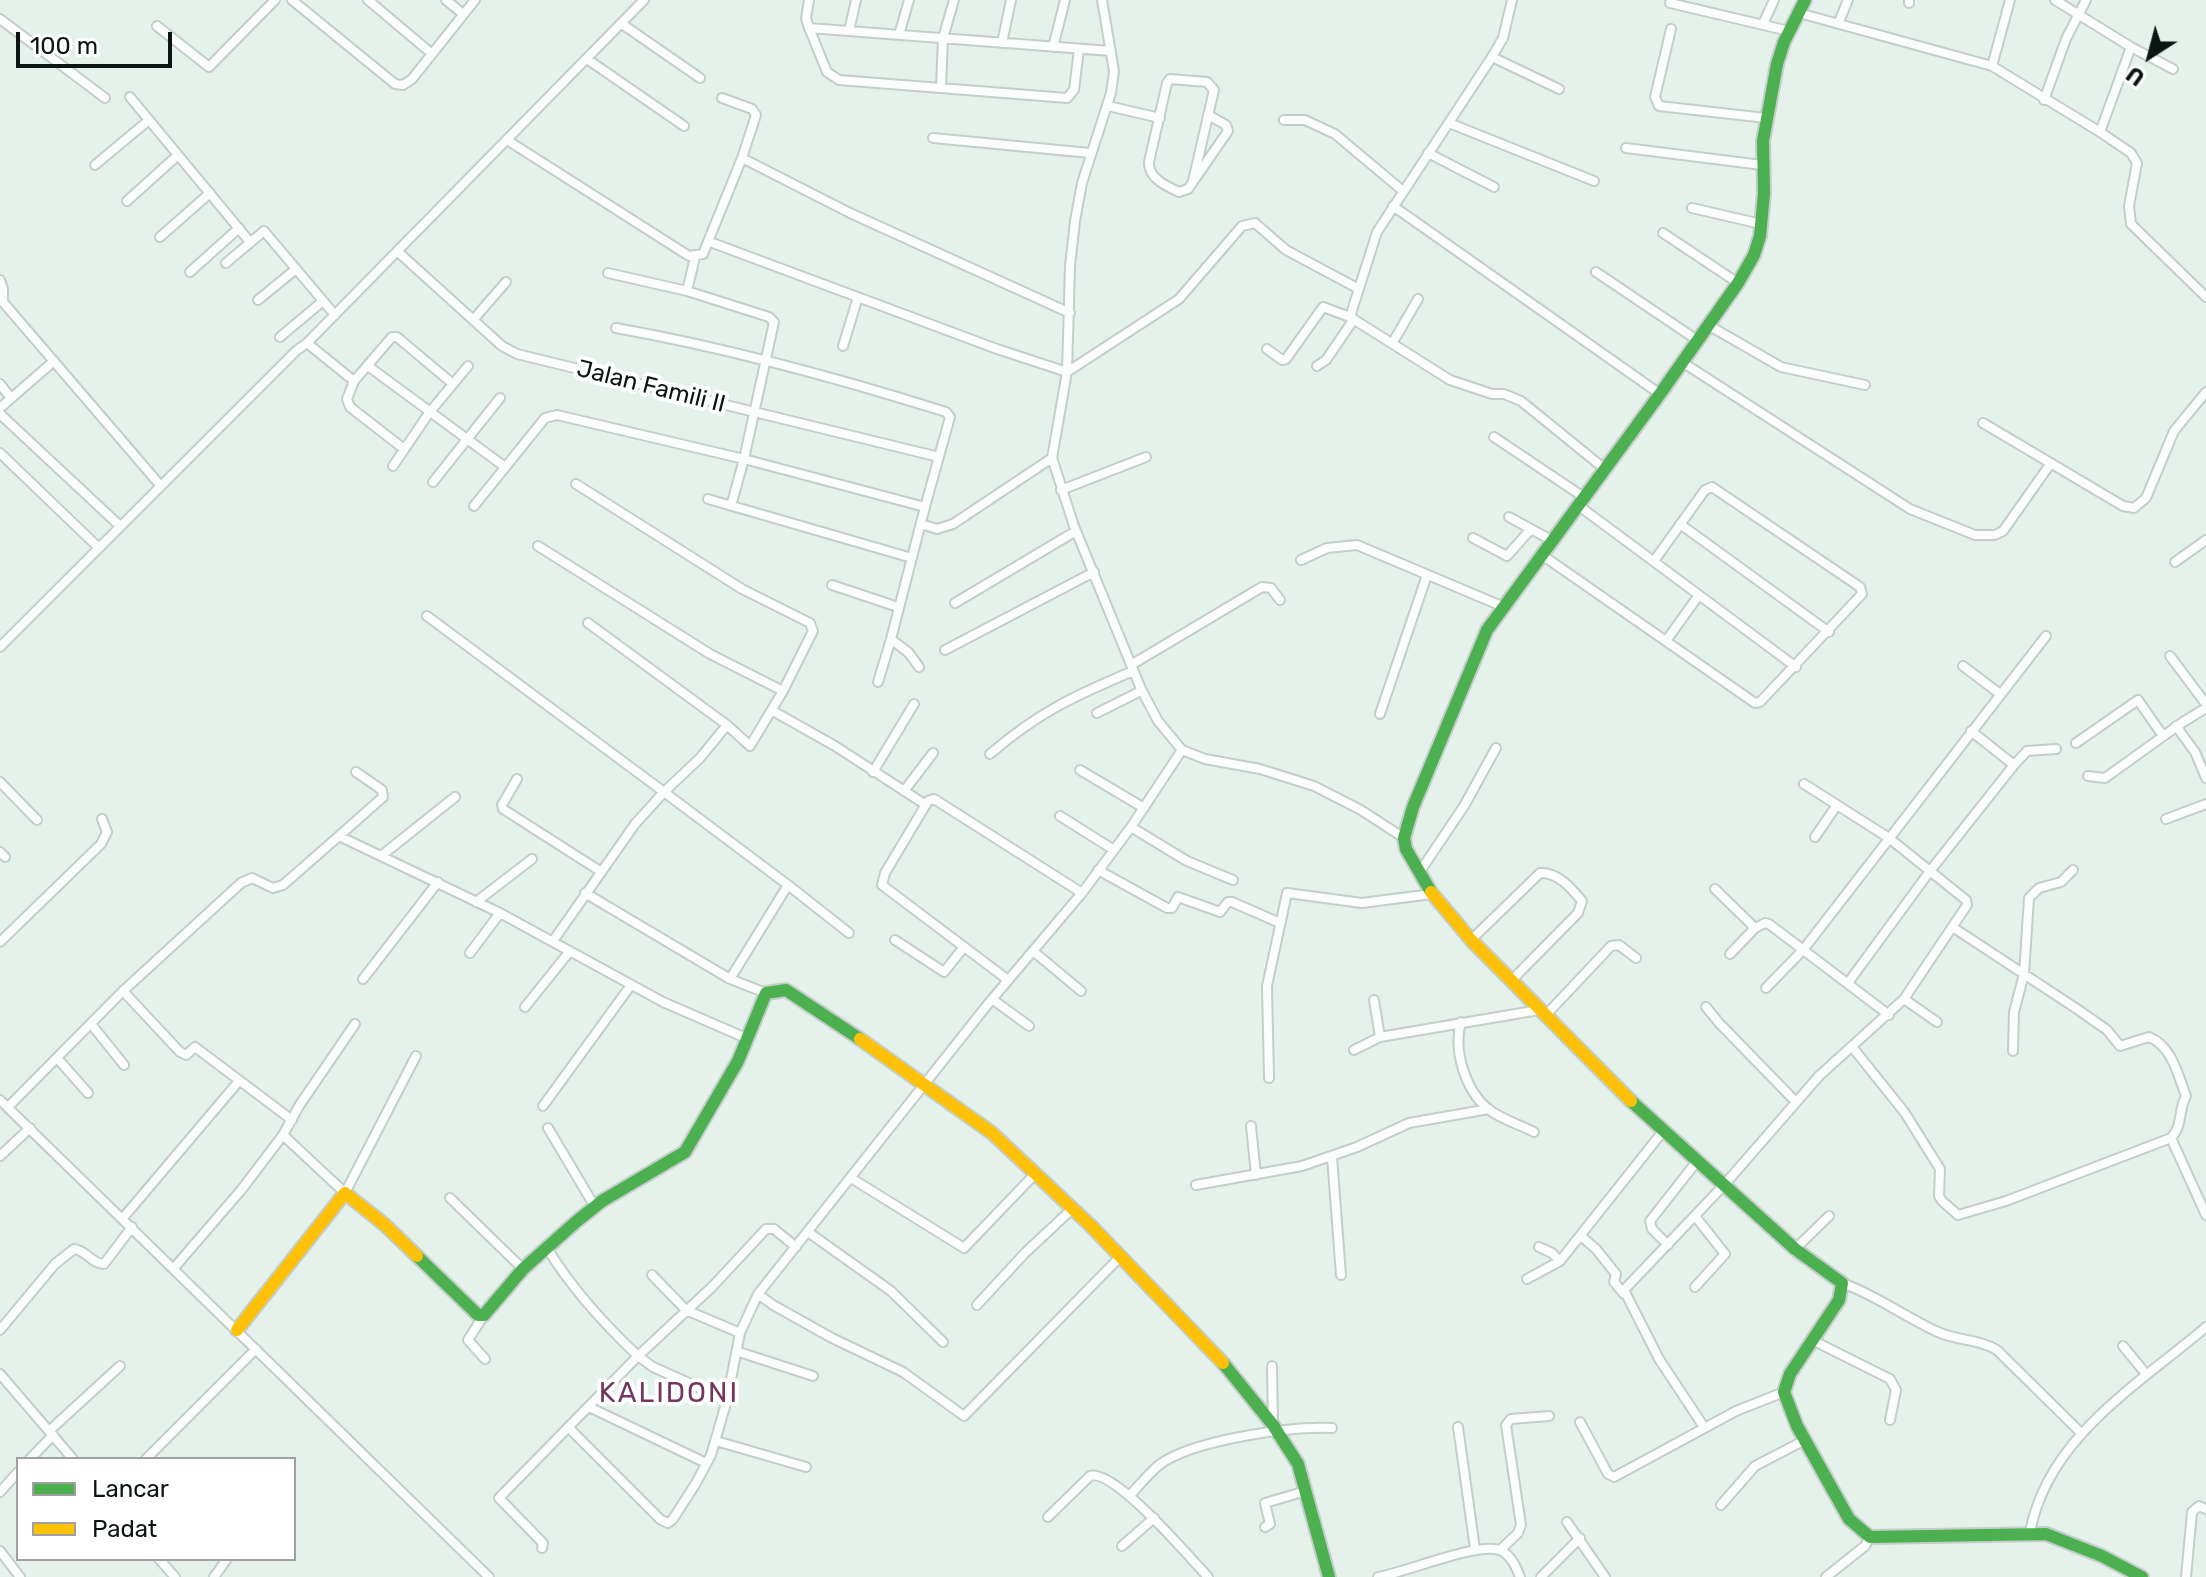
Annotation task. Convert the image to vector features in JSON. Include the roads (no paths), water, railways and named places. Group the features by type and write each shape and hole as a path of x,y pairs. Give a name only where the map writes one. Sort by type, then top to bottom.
{"street":[{"path":"157,26 209,67 275,0"},
{"path":"292,0 395,84 408,83 475,0"},
{"path":"368,0 431,53"},
{"path":"446,0 463,14"},
{"path":"0,647 160,485 335,315 644,0"},
{"path":"809,0 806,18 809,28 827,72 834,78 1067,98 1074,90 1079,49"},
{"path":"849,31 856,0"},
{"path":"899,35 909,0"},
{"path":"941,88 943,38 954,0"},
{"path":"1002,43 1011,0"},
{"path":"1053,47 1065,0"},
{"path":"1102,0 1114,71 1108,106 1090,153 1075,221 1070,266 1067,372 1052,458 1061,490 1141,691 1158,721 1182,750 1193,756 1260,769 1314,786 1361,810 1404,838"},
{"path":"1763,24 1774,0"},
{"path":"1805,0 1779,52 1766,118 1762,165 1764,193 1754,255 1738,283 1660,394 1480,641 1413,807 1404,838 1406,849 1432,894 1471,940 1621,1092 1795,1249 1842,1283 1865,1291 1939,1332 1985,1343 1997,1350 2082,1434"},
{"path":"1838,24 1848,0"},
{"path":"1992,66 2010,0"},
{"path":"2055,0 2173,69"},
{"path":"2044,100 2066,39 2086,0"},
{"path":"1317,366 1326,360 1352,318 1372,245 1393,206 1503,38 1509,1"},
{"path":"1670,3 1789,31"},
{"path":"1799,13 1992,66 2131,153 2137,163 2129,206 2131,224 2206,297"},
{"path":"0,19 105,98"},
{"path":"622,24 700,78"},
{"path":"809,28 1111,51"},
{"path":"1671,29 1655,97 1659,106 1766,118"},
{"path":"2100,132 2131,47"},
{"path":"1492,57 1559,89"},
{"path":"587,59 684,126"},
{"path":"1193,181 1208,115 1214,90 1212,85 1170,79 1148,169 1152,175 1179,192 1188,189 1228,131 1226,125 1208,115"},
{"path":"130,97 250,242"},
{"path":"507,140 695,257 703,254 710,242 756,115 752,109 722,98"},
{"path":"1108,106 1160,118"},
{"path":"95,165 149,120"},
{"path":"1284,120 1305,120 1335,134 1403,191"},
{"path":"1449,123 1594,181"},
{"path":"933,138 1090,153"},
{"path":"1626,148 1762,165"},
{"path":"1428,153 1494,187"},
{"path":"127,201 178,155"},
{"path":"742,158 850,213 1070,313"},
{"path":"160,237 210,193"},
{"path":"1393,206 1660,394"},
{"path":"1692,208 1761,224"},
{"path":"1067,372 1179,299 1242,226 1248,223 1255,223 1286,250 1359,289"},
{"path":"190,272 239,228"},
{"path":"226,263 264,231 335,315"},
{"path":"1663,233 1738,283"},
{"path":"710,242 1067,372"},
{"name":"Jalan Famili II","path":"397,251 502,346 517,354 939,457"},
{"path":"687,291 695,257"},
{"path":"258,300 296,269"},
{"path":"1596,272 1697,340"},
{"path":"608,273 687,291 774,322 755,414 731,506"},
{"path":"0,280 1,302 160,485"},
{"path":"473,320 506,282"},
{"path":"843,346 858,297"},
{"path":"1393,342 1418,299"},
{"path":"280,337 323,301"},
{"path":"1267,349 1282,360 1286,359 1323,307 1352,318 1450,380 1521,401 1606,470"},
{"path":"1708,325 1781,367 1865,385"},
{"path":"616,328 858,385 946,412 950,417 878,682"},
{"path":"404,449 350,407 347,399 354,381 392,337 397,337 453,384"},
{"path":"307,343 354,381"},
{"path":"0,408 54,361"},
{"path":"1682,362 1910,509 1975,535 1995,535 2003,531 2051,463"},
{"path":"368,366 505,467"},
{"path":"393,466 429,413 468,366"},
{"path":"0,384 11,398"},
{"path":"1983,423 2123,506 2138,506 2146,498 2174,431 2206,392"},
{"path":"433,482 500,398"},
{"path":"0,414 120,526"},
{"path":"474,506 545,418 557,415 744,459 925,507"},
{"path":"1494,437 1796,667"},
{"path":"0,453 99,548"},
{"path":"1061,490 1146,457"},
{"path":"921,524 937,529 953,524 1052,458"},
{"path":"576,484 742,589 810,623 813,631 773,711 750,746 727,725 588,623"},
{"path":"1542,555 1755,703 1760,702 1796,667 1861,597 1860,587 1712,487 1705,490 1654,561"},
{"path":"708,499 912,558"},
{"path":"1509,517 1553,541"},
{"path":"1680,524 1829,632"},
{"path":"1473,538 1507,556 1531,529"},
{"path":"955,603 1076,531"},
{"path":"2175,562 2206,540"},
{"path":"1301,560 1327,548 1357,545 1504,607"},
{"path":"538,546 710,654 783,691"},
{"path":"945,650 1094,572"},
{"path":"1380,714 1427,575"},
{"path":"832,585 898,607"},
{"path":"990,754 1044,712 1132,668 1262,587 1271,588 1280,600"},
{"path":"1666,641 1699,595"},
{"path":"427,616 849,933"},
{"path":"1766,988 1803,950 2046,636"},
{"path":"891,639 909,653 919,667"},
{"path":"2088,776 2105,778 2206,706 2170,656"},
{"path":"1963,666 2000,694"},
{"path":"1097,713 1141,691"},
{"path":"2076,743 2138,700 2163,736"},
{"path":"873,772 914,704"},
{"path":"773,711 835,746 926,805"},
{"path":"553,941 635,824 700,758 727,725"},
{"path":"2176,726 2195,752 2206,778"},
{"path":"1971,731 2014,765"},
{"path":"1419,873 1464,806 1496,748"},
{"path":"1848,983 1930,871 2014,765 2027,751 2056,749"},
{"path":"569,1428 661,1520 668,1523 696,1483 716,1441 739,1352 740,1333 758,1294 992,999 1082,893 1182,750"},
{"path":"904,791 933,753"},
{"path":"1080,770 1144,808"},
{"path":"12,1103 123,991 241,883 252,878 273,888 283,885 383,797 382,790 356,772"},
{"path":"517,779 502,805 503,809 600,871"},
{"path":"0,782 37,820"},
{"path":"1624,1294 1627,1286 1725,1184 1819,1076 1904,999 1954,928 1967,903 1889,838 1804,784"},
{"path":"381,856 455,797"},
{"path":"1008,980 882,885 885,873 926,805 934,799 1082,893"},
{"path":"2166,819 2206,804"},
{"path":"1815,837 1837,805"},
{"path":"1060,816 1114,850"},
{"path":"0,942 101,844 107,832 102,819"},
{"path":"1131,827 1187,861 1233,880"},
{"path":"339,836 500,913 663,1002 746,1038"},
{"path":"476,902 532,859"},
{"path":"1098,870 1167,908 1172,908 1178,897 1220,912 1228,902 1232,902 1280,923"},
{"path":"2013,1051 2014,1012 2024,974 2029,898 2039,888 2061,882 2073,870"},
{"path":"1471,940 1540,873 1551,873 1568,886 1582,901 1578,913 1511,981"},
{"path":"363,979 438,882"},
{"path":"730,979 788,885"},
{"path":"1715,889 1755,928"},
{"path":"1269,1078 1267,986 1286,895 1290,891 1362,903 1432,894"},
{"path":"585,893 730,979 766,993 786,990 797,994 992,1133 1121,1256 1222,1361 1274,1428 1298,1464 1329,1577"},
{"path":"470,953 500,913"},
{"path":"1730,954 1755,928 1769,924 1889,1015"},
{"path":"1853,1048 1912,1124 1940,1169 1939,1196 1958,1215 2006,1201 2171,1138 2179,1127 2180,1109 2186,1096 2173,1063 2161,1044 2149,1037 2120,1046 2107,1030 1954,928"},
{"path":"895,940 944,972 964,947"},
{"path":"1354,1050 1380,1037 1461,1022 1542,1013 1611,946 1619,945 1636,958"},
{"path":"525,1007 570,951"},
{"path":"1033,951 1081,991"},
{"path":"543,1106 631,985"},
{"path":"123,991 180,1052 186,1055 195,1047 292,1120"},
{"path":"485,1359 468,1340 484,1315 523,1269 595,1207 685,1152 727,1081 766,993"},
{"path":"992,999 1029,1026"},
{"path":"1904,999 1937,1022"},
{"path":"1374,1000 1380,1037"},
{"path":"1706,1007 1796,1102"},
{"path":"1461,1022 1457,1038 1465,1077 1489,1109 1534,1132"},
{"path":"91,1024 124,1065"},
{"path":"178,1264 283,1135 355,1024"},
{"path":"242,1324 345,1193 416,1056"},
{"path":"57,1058 88,1093"},
{"path":"124,1217 239,1081"},
{"path":"0,1100 12,1103 30,1128 132,1227 178,1264 242,1324 256,1349 489,1577"},
{"path":"1196,1185 1302,1166 1332,1157 1409,1123 1489,1109"},
{"path":"1251,1126 1256,1175"},
{"path":"0,1156 30,1128"},
{"path":"548,1128 595,1207"},
{"path":"1527,1279 1560,1261 1664,1130"},
{"path":"283,1135 345,1193 385,1225 478,1315 484,1315"},
{"path":"2171,1138 2206,1215"},
{"path":"1332,1157 1341,1275"},
{"path":"1668,1245 1652,1229 1650,1221 1698,1160"},
{"path":"851,1178 964,1248 1035,1174"},
{"path":"450,1198 523,1269"},
{"path":"977,1305 1025,1253 1072,1209"},
{"path":"1695,1216 1725,1254 1695,1287"},
{"path":"1795,1249 1829,1216"},
{"path":"0,1330 55,1264 74,1249 104,1264 132,1227"},
{"path":"542,1548 543,1543 499,1498 638,1356 712,1287 766,1229 774,1229 796,1247"},
{"path":"808,1232 891,1291 943,1342"},
{"path":"1581,1236 1616,1274 1614,1282 1704,1427"},
{"path":"1539,1247 1560,1261"},
{"path":"547,1248 579,1295 638,1356 653,1367 727,1400"},
{"path":"758,1294 832,1338 903,1372 964,1416 1121,1256"},
{"path":"652,1275 686,1310 740,1333"},
{"path":"1842,1283 1839,1300 1785,1383 1784,1392 1790,1411 1849,1519 1870,1537 2046,1534 2076,1544 2142,1577"},
{"path":"2030,1532 2042,1491 2059,1462 2082,1434 2146,1374 2206,1327"},
{"path":"1812,1340 1890,1379 1896,1390 1890,1420"},
{"path":"2123,1346 2146,1374"},
{"path":"148,1457 256,1349"},
{"path":"739,1352 813,1376"},
{"path":"32,1457 51,1433 120,1366"},
{"path":"1272,1366 1274,1428"},
{"path":"0,1374 71,1457"},
{"path":"1580,1422 1608,1474 1614,1477 1736,1411 1784,1392"},
{"path":"589,1407 706,1463"},
{"path":"1500,1550 1518,1533 1521,1525 1506,1425 1511,1419 1549,1416"},
{"path":"1458,1427 1475,1549"},
{"path":"1129,1496 1160,1465 1186,1450 1274,1428 1332,1428"},
{"path":"1721,1505 1755,1466 1805,1440"},
{"path":"716,1441 806,1467"},
{"path":"0,1492 16,1474"},
{"path":"1048,1517 1090,1476 1096,1474 1137,1501 1208,1577"},
{"path":"1265,1527 1270,1524 1265,1503 1306,1491"},
{"path":"2186,1577 2192,1512 2199,1506 2206,1509"},
{"path":"1122,1546 1154,1518"},
{"path":"1567,1522 1605,1577"},
{"path":"1826,1577 1865,1546 1870,1537"},
{"path":"1541,1577 1580,1538"},
{"path":"1378,1577 1475,1549 1500,1550 1509,1557 1520,1577"},
{"path":"0,1551 20,1577"},
{"path":"161,1561 175,1577"},
{"path":"1420,1577 1421,1566"}],"district":[{"name":"KALIDONI","path":"669,1394"}]}
